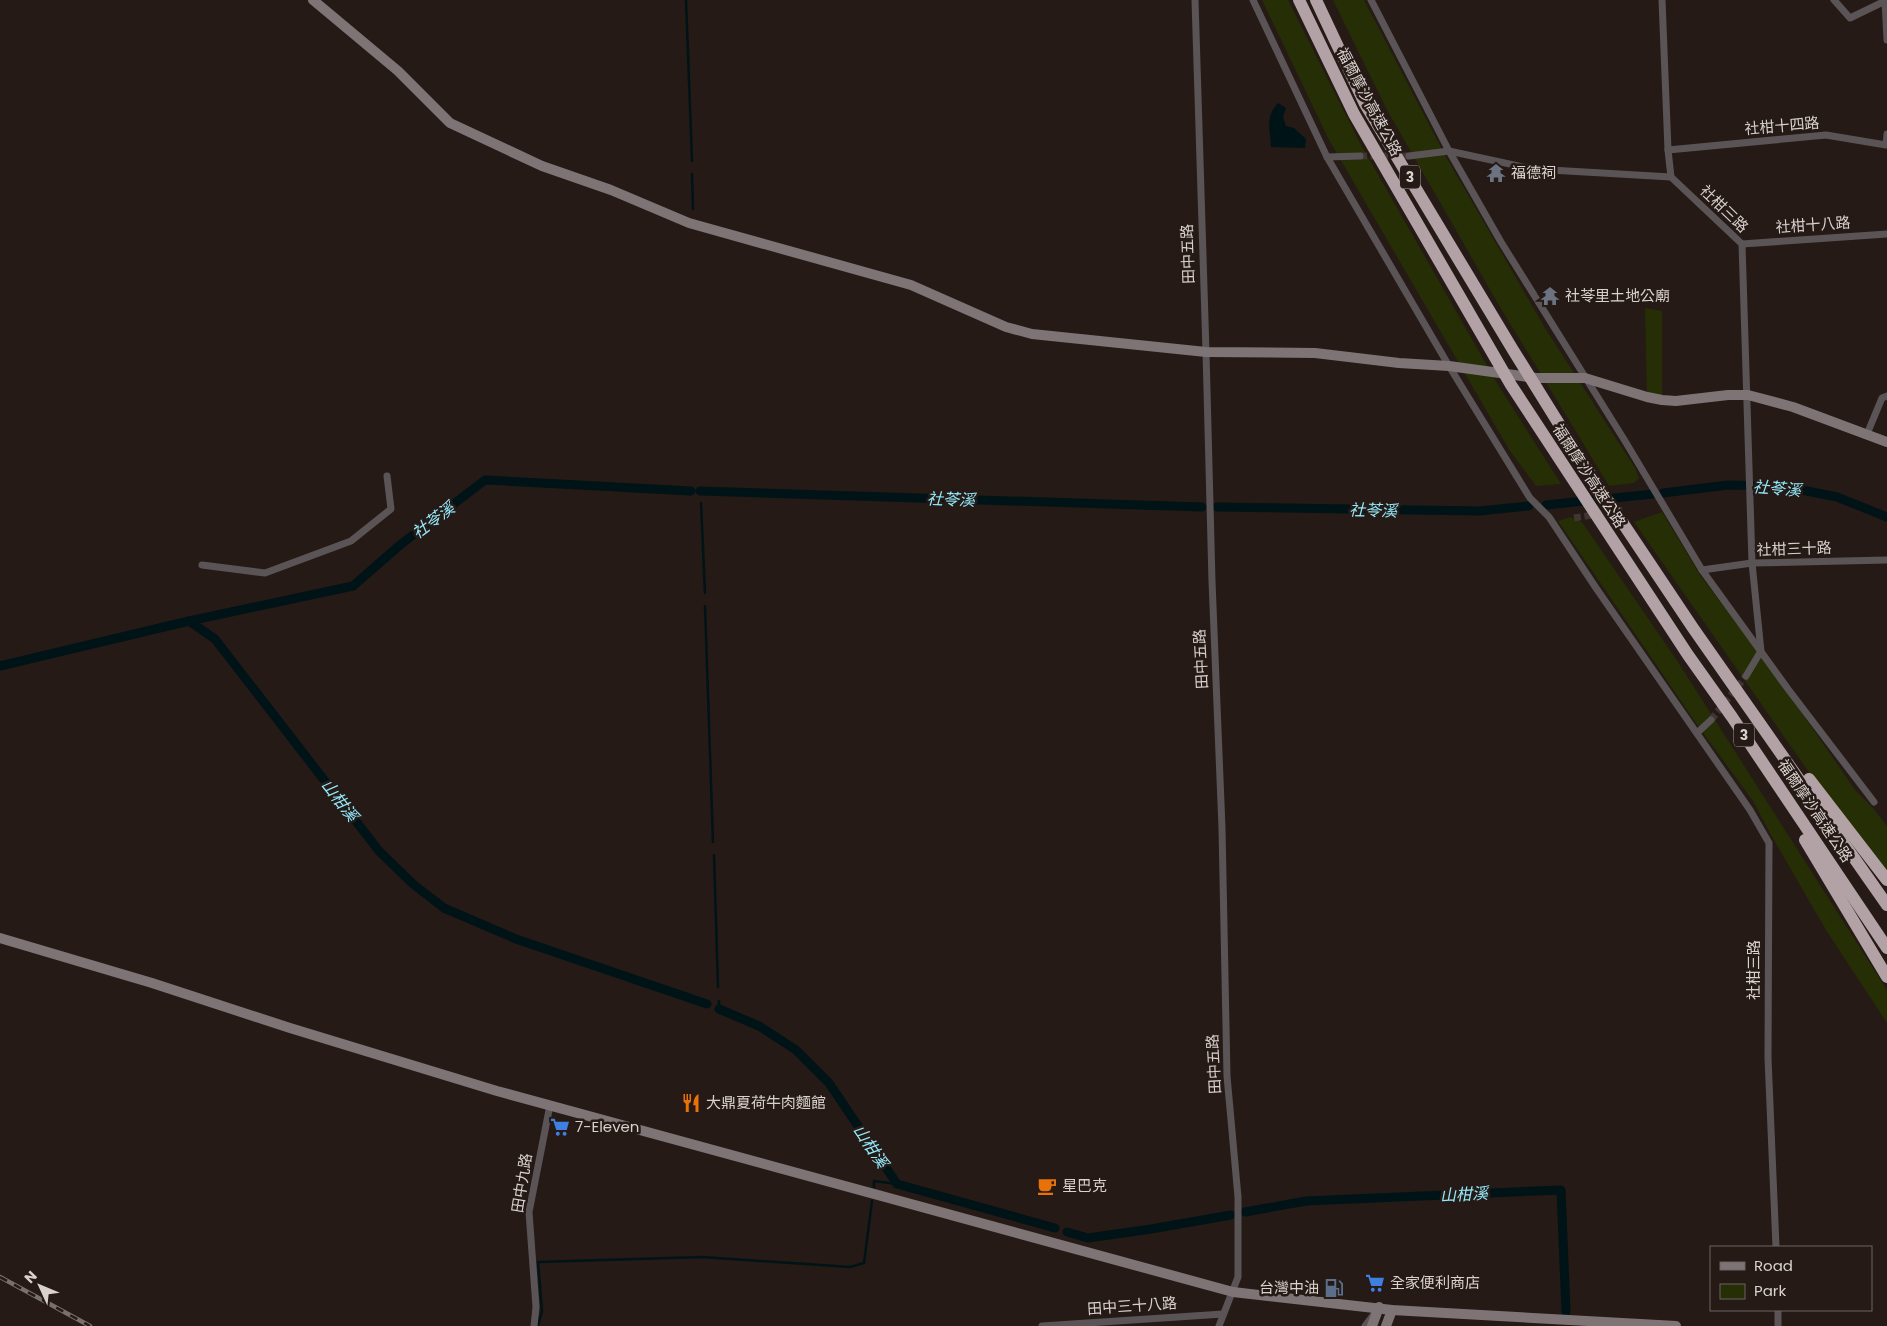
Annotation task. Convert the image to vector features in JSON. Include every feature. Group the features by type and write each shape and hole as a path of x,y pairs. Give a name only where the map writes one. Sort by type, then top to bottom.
{"highway":[{"name":"福爾摩沙高速公路","path":"1299,0 1354,114 1511,385 1688,655 1732,717 1887,948"},
{"name":"福爾摩沙高速公路","path":"1316,0 1365,104 1513,350 1592,476 1710,651 1887,905"},
{"path":"1710,651 1887,880"},
{"path":"1732,717 1887,977"}],"main road":[{"path":"313,0 398,71 450,124 542,166 611,190 689,223 911,285 1006,327 1032,334 1206,352 1315,353 1399,363 1449,366 1536,378 1585,378 1647,398 1662,400 1676,401 1728,395 1748,395 1793,406 1887,442"},
{"path":"0,938 152,983 290,1028 550,1105 1233,1292 1379,1307 1392,1310 1676,1326"},
{"path":"1372,1326 1379,1307"},
{"path":"1386,1326 1392,1310"}],"street":[{"name":"田中五路","path":"1194,0 1212,581 1222,828 1227,1076 1238,1188 1238,1277 1219,1326"},
{"name":"社柑三路","path":"1253,0 1327,157 1449,366 1530,498 1549,517 1750,810 1769,843 1768,1058 1776,1246"},
{"path":"1371,0 1449,151 1501,242 1625,441 1702,570 1874,802"},
{"path":"1409,156 1449,151 1533,169 1671,177 1668,150 1662,0"},
{"path":"1834,0 1850,18 1885,0 1887,40"},
{"name":"社柑十四路","path":"1668,150 1826,135 1886,145 1887,134"},
{"path":"1327,157 1360,156"},
{"name":"社柑三路","path":"1671,177 1742,244 1752,563"},
{"name":"社柑十八路","path":"1742,244 1887,234"},
{"path":"1867,434 1882,398 1887,396"},
{"path":"202,565 265,573 351,541 391,509 387,476"},
{"name":"社柑三十路","path":"1702,570 1752,563 1887,560"},
{"path":"1746,676 1761,651 1752,563"},
{"path":"1697,733 1711,720"},
{"name":"田中九路","path":"534,1326 536,1307 529,1212 550,1105"},
{"path":"1365,1326 1379,1307"},
{"path":"1392,1310 1392,1326"},
{"path":"1778,1311 1778,1326"},
{"name":"田中三十八路","path":"1042,1326 1223,1314"}],"green space":[{"path":"1262,0 1288,0 1360,143 1497,383 1561,484 1536,486 1510,451 1329,140"},
{"path":"1333,0 1364,0 1445,155 1545,328 1635,468 1639,478 1634,483 1609,486 1497,302 1387,110"},
{"path":"1645,308 1662,311 1662,400 1647,397"},
{"path":"1662,512 1700,575 1765,660 1856,791 1887,826 1887,879 1862,848 1634,522"},
{"path":"1570,517 1582,522 1678,662 1887,990 1887,1023 1826,930 1753,801 1698,726 1558,521"}],"shaded area":[{"path":"1278,103 1286,108 1283,117 1286,126 1294,128 1306,139 1305,148 1271,147 1270,118"}],"waterway":[{"path":"686,0 692,161"},
{"path":"692,174 693,209"},
{"name":"社苓溪","path":"0,666 189,621 353,586 400,545 485,480 691,491"},
{"name":"社苓溪","path":"1663,493 1728,485 1782,486 1837,497 1887,517"},
{"name":"社苓溪","path":"700,491 1202,507"},
{"name":"社苓溪","path":"1546,505 1653,494"},
{"path":"701,503 705,593"},
{"name":"社苓溪","path":"1217,507 1479,511 1529,506"},
{"path":"705,606 713,842"},
{"name":"山柑溪","path":"189,621 215,639 379,851 413,884 444,908 516,939 707,1004"},
{"path":"714,855 718,987"},
{"name":"山柑溪","path":"719,1001 719,1009"},
{"name":"山柑溪","path":"719,1009 759,1026 796,1050 829,1083 897,1184 1055,1228"},
{"path":"874,1187 874,1181 897,1184"},
{"name":"山柑溪","path":"1245,1212 1306,1201 1561,1190 1566,1312"},
{"path":"538,1326 542,1311 538,1262 702,1257 850,1267 864,1263 872,1201"},
{"name":"山柑溪","path":"1067,1232 1088,1238 1231,1215"}],"tunnel":[{"path":"1360,156 1409,156"},
{"path":"1574,518 1625,510"},
{"path":"1711,720 1746,676"}],"railway":[{"path":"0,1277 90,1326"}],"place":[{"name":"福德祠","path":"1496,173"},
{"name":"社苓里土地公廟","path":"1550,296"},
{"name":"大鼎夏荷牛肉麵館","path":"691,1103"},
{"name":"7-Eleven","path":"560,1127"},
{"name":"星巴克","path":"1047,1186"},
{"name":"全家便利商店","path":"1375,1283"},
{"name":"台灣中油","path":"1334,1288"}]}
